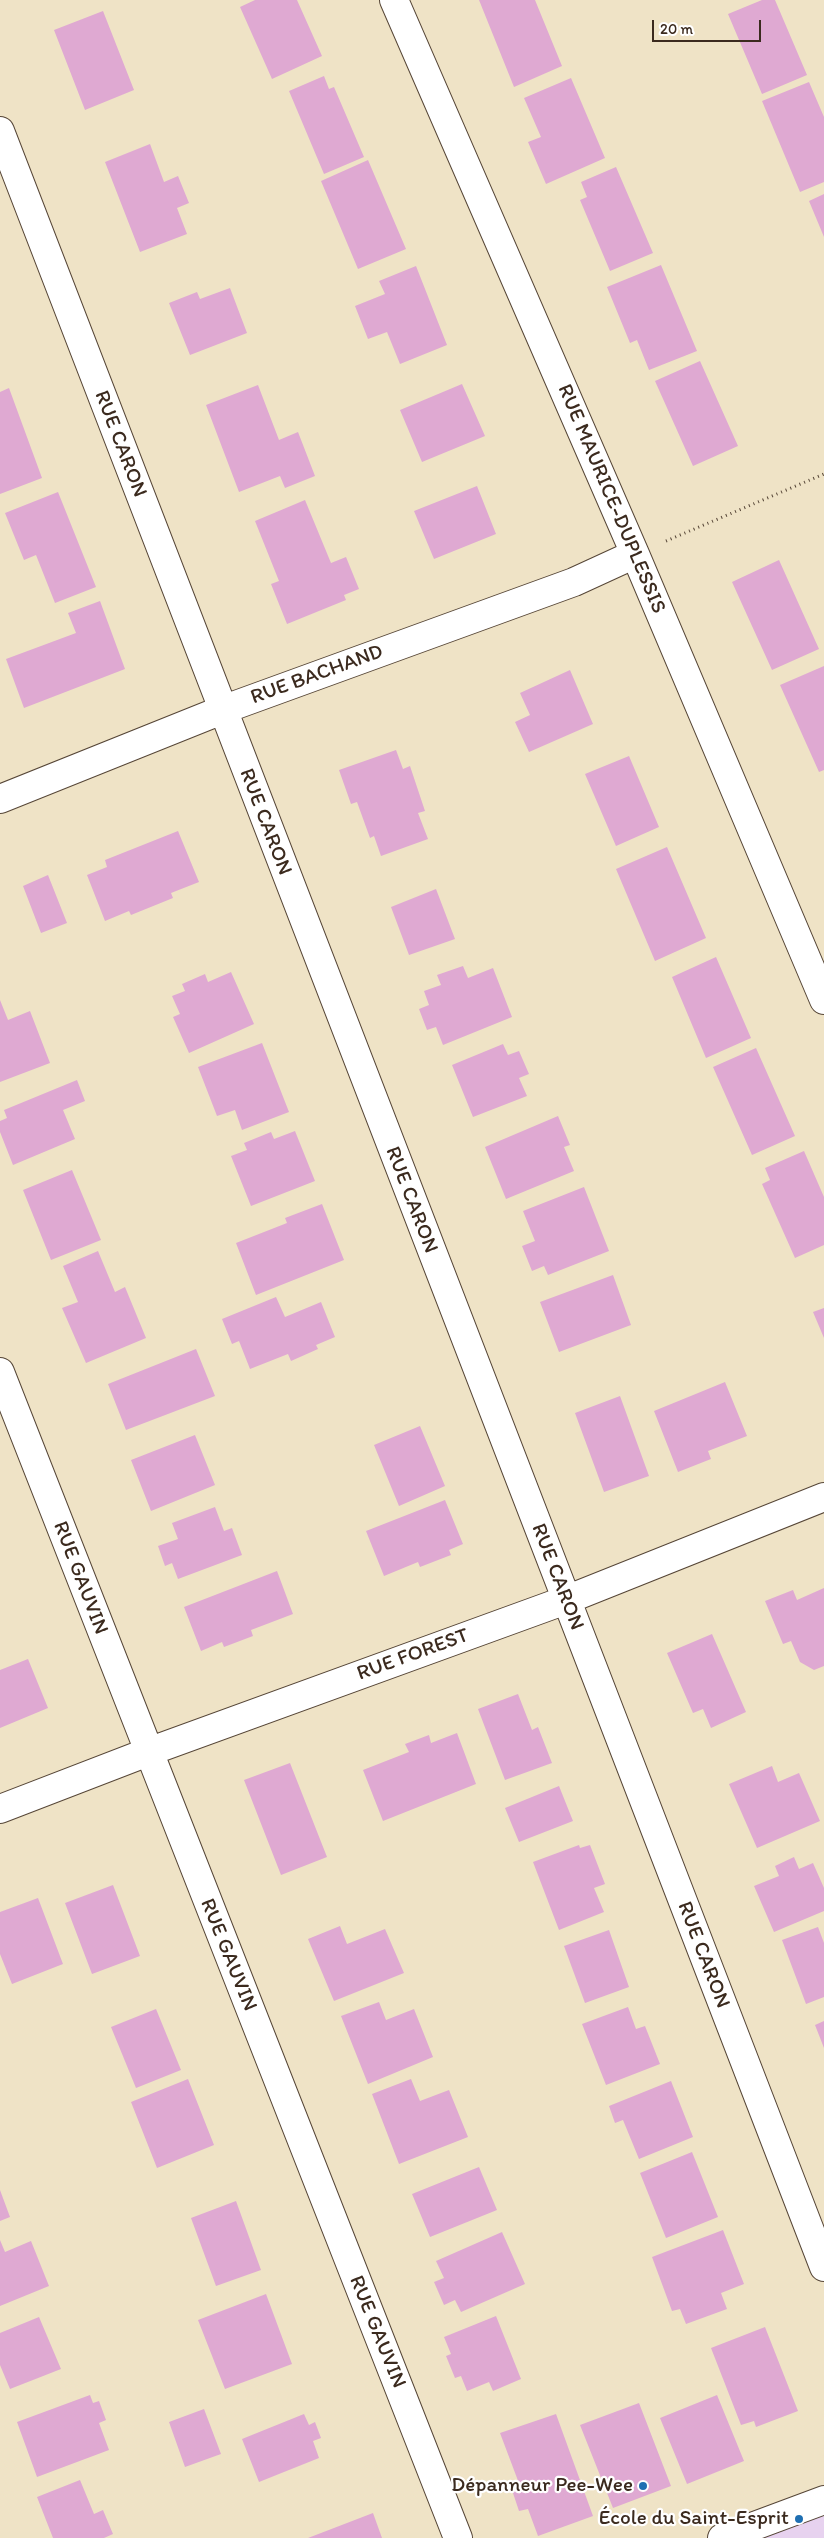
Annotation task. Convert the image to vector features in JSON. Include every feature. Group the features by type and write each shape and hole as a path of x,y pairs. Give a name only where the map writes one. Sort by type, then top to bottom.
{"street":[{"name":"RUE MAURICE-DUPLESSIS","path":"394,0 635,554 824,1000"},
{"name":"RUE CARON","path":"0,131 824,2267"},
{"name":"RUE BACHAND","path":"0,800 222,710 574,582 635,554"},
{"name":"RUE GAUVIN","path":"0,1372 458,2538"},
{"name":"RUE FOREST","path":"0,1809 148,1752 566,1600 824,1497"},
{"path":"722,2538 824,2500"}],"path":[{"path":"635,554 824,474"}],"shaded area":[{"name":"École du Saint-Esprit","path":"824,2500 824,2538 722,2538"}],"building":[{"path":"255,0 297,0 322,56 272,79 240,7"},
{"path":"479,0 535,0 562,66 514,87"},
{"path":"762,0 775,0 807,75 762,94 728,14"},
{"path":"103,11 134,90 85,110 54,30"},
{"path":"324,76 329,89 334,87 364,157 324,174 289,91"},
{"path":"571,78 605,158 546,184 528,142 541,137 524,98"},
{"path":"809,82 824,117 824,182 800,192 762,101"},
{"path":"150,144 164,182 178,176 189,203 177,208 187,234 140,252 105,162"},
{"path":"368,160 406,249 358,269 321,181"},
{"path":"616,167 653,253 610,271 580,200 587,197 581,182"},
{"path":"824,194 824,237 809,201"},
{"path":"661,265 697,351 649,370 637,340 630,343 607,287"},
{"path":"416,266 447,345 400,364 387,332 368,339 355,306 385,294 379,281"},
{"path":"230,288 247,333 190,355 169,303 197,292 200,299"},
{"path":"700,361 738,446 693,466 655,381"},
{"path":"462,384 485,436 422,462 400,410"},
{"path":"258,385 279,440 298,432 315,476 285,488 280,476 239,492 206,405"},
{"path":"9,388 42,478 0,494 0,392"},
{"path":"477,486 496,534 434,559 414,511"},
{"path":"58,492 96,587 55,603 36,555 24,560 5,513"},
{"path":"305,500 331,563 346,557 359,589 344,595 346,600 287,624 271,584 279,581 255,521"},
{"path":"779,560 819,649 772,670 732,582"},
{"path":"100,601 125,669 24,708 6,659 76,633 68,613"},
{"path":"824,666 824,770 819,772 780,685"},
{"path":"570,670 593,724 529,752 515,722 530,715 520,693"},
{"path":"396,750 403,769 410,766 425,811 418,813 428,839 381,856 374,836 370,838 357,802 351,804 339,770"},
{"path":"629,756 659,827 616,846 585,774"},
{"path":"178,831 199,882 171,893 173,898 131,915 129,911 105,921 87,875 107,867 105,860"},
{"path":"667,847 706,938 655,961 616,869"},
{"path":"48,875 67,923 41,933 23,886"},
{"path":"436,889 455,939 409,955 391,907"},
{"path":"716,957 751,1038 706,1058 672,977"},
{"path":"463,966 468,978 493,968 512,1017 443,1045 436,1027 427,1030 419,1009 429,1005 424,991 441,985 437,975"},
{"path":"231,972 254,1024 189,1053 173,1017 180,1014 172,996 185,991 182,984 205,974 208,982"},
{"path":"0,1000 8,1020 30,1011 50,1063 0,1082"},
{"path":"262,1043 289,1112 242,1130 235,1110 217,1116 198,1067"},
{"path":"503,1044 508,1055 519,1051 529,1074 519,1078 527,1096 473,1117 452,1065"},
{"path":"756,1048 795,1136 752,1155 713,1067"},
{"path":"77,1080 85,1101 63,1110 75,1139 13,1165 0,1132 0,1121 7,1118 4,1110"},
{"path":"558,1116 570,1145 564,1147 574,1171 506,1199 485,1147"},
{"path":"295,1131 315,1181 251,1206 231,1156 247,1150 244,1143 271,1132 274,1139"},
{"path":"804,1151 824,1197 824,1245 795,1258 762,1184 770,1180 765,1168"},
{"path":"72,1170 101,1240 51,1260 23,1190"},
{"path":"584,1187 609,1251 548,1275 544,1266 532,1271 522,1246 535,1241 523,1211"},
{"path":"322,1204 344,1260 256,1295 236,1243 287,1223 285,1218"},
{"path":"98,1251 115,1292 125,1287 146,1338 86,1363 62,1308 78,1302 63,1266"},
{"path":"613,1275 631,1325 559,1352 540,1302"},
{"path":"276,1297 285,1317 321,1302 335,1337 316,1345 318,1349 291,1361 288,1354 250,1369 239,1341 232,1344 222,1319"},
{"path":"824,1308 824,1338 813,1312"},
{"path":"196,1349 215,1396 126,1430 108,1384"},
{"path":"725,1382 747,1436 708,1451 711,1459 678,1472 654,1411"},
{"path":"620,1396 649,1476 604,1492 575,1413"},
{"path":"420,1426 445,1486 399,1506 374,1445"},
{"path":"195,1435 215,1485 151,1511 131,1460"},
{"path":"445,1500 463,1544 449,1550 451,1555 420,1567 418,1562 384,1576 366,1531"},
{"path":"215,1507 224,1531 232,1528 242,1555 178,1579 172,1563 165,1566 158,1546 178,1539 172,1523"},
{"path":"277,1571 293,1614 251,1630 253,1636 224,1647 222,1642 201,1651 184,1607"},
{"path":"824,1588 824,1666 814,1670 800,1662 791,1641 783,1644 765,1601 793,1590 797,1600"},
{"path":"712,1634 746,1712 711,1728 703,1709 693,1713 667,1653"},
{"path":"28,1659 48,1708 0,1728 0,1670"},
{"path":"518,1694 532,1730 538,1727 552,1763 505,1780 478,1709"},
{"path":"457,1733 476,1784 383,1821 363,1770 409,1752 405,1744 429,1735 431,1743"},
{"path":"290,1763 327,1857 281,1875 244,1780"},
{"path":"772,1766 778,1782 799,1773 820,1821 757,1848 729,1784"},
{"path":"559,1786 573,1821 519,1842 505,1808"},
{"path":"579,1845 580,1848 590,1845 605,1884 594,1888 604,1912 559,1930 533,1862"},
{"path":"794,1857 799,1869 813,1863 824,1888 824,1911 774,1932 754,1886 779,1876 775,1866"},
{"path":"113,1885 140,1956 92,1974 65,1903"},
{"path":"38,1898 63,1964 12,1984 0,1954 0,1912"},
{"path":"340,1926 347,1944 385,1929 404,1973 334,2001 308,1939"},
{"path":"818,1927 824,1943 824,1997 806,2004 782,1940"},
{"path":"609,1930 629,1987 585,2003 564,1946"},
{"path":"379,2002 386,2020 414,2009 433,2057 368,2084 341,2016"},
{"path":"628,2007 636,2029 645,2026 660,2064 606,2085 582,2024"},
{"path":"156,2009 181,2070 136,2088 111,2027"},
{"path":"824,2021 824,2048 815,2025"},
{"path":"188,2079 214,2145 157,2168 131,2102"},
{"path":"411,2079 420,2101 449,2090 468,2137 399,2164 372,2094"},
{"path":"671,2081 693,2137 639,2159 623,2120 615,2123 609,2106"},
{"path":"692,2152 718,2217 666,2238 640,2173"},
{"path":"479,2167 497,2210 430,2237 412,2194"},
{"path":"0,2190 10,2217 0,2221"},
{"path":"236,2201 261,2270 216,2286 191,2218"},
{"path":"723,2230 744,2284 721,2293 727,2309 686,2324 680,2309 672,2311 652,2257"},
{"path":"502,2232 525,2284 461,2312 455,2300 444,2305 434,2282 444,2278 436,2261"},
{"path":"0,2240 5,2252 31,2241 49,2286 0,2306"},
{"path":"266,2294 292,2364 225,2389 198,2320"},
{"path":"496,2316 521,2379 493,2391 489,2382 467,2391 461,2376 455,2378 446,2356 451,2354 444,2337"},
{"path":"39,2317 61,2369 10,2389 0,2365 0,2333"},
{"path":"765,2327 798,2411 756,2427 754,2421 741,2425 711,2348"},
{"path":"90,2395 93,2403 99,2401 106,2420 99,2423 109,2450 37,2477 17,2422"},
{"path":"717,2395 744,2461 687,2484 660,2418"},
{"path":"639,2403 671,2486 613,2508 580,2425"},
{"path":"204,2409 221,2454 185,2467 169,2422"},
{"path":"304,2414 309,2425 315,2422 321,2438 313,2441 319,2458 259,2482 242,2439"},
{"path":"556,2414 593,2516 538,2536 528,2509 519,2511 512,2490 520,2486 500,2433"},
{"path":"80,2480 94,2514 103,2510 113,2534 104,2538 53,2538 37,2497"},
{"path":"373,2513 382,2538 308,2538"}],"place":[{"name":"Dépanneur Pee-Wee","path":"643,2486"},
{"name":"École du Saint-Esprit","path":"799,2519"}]}
